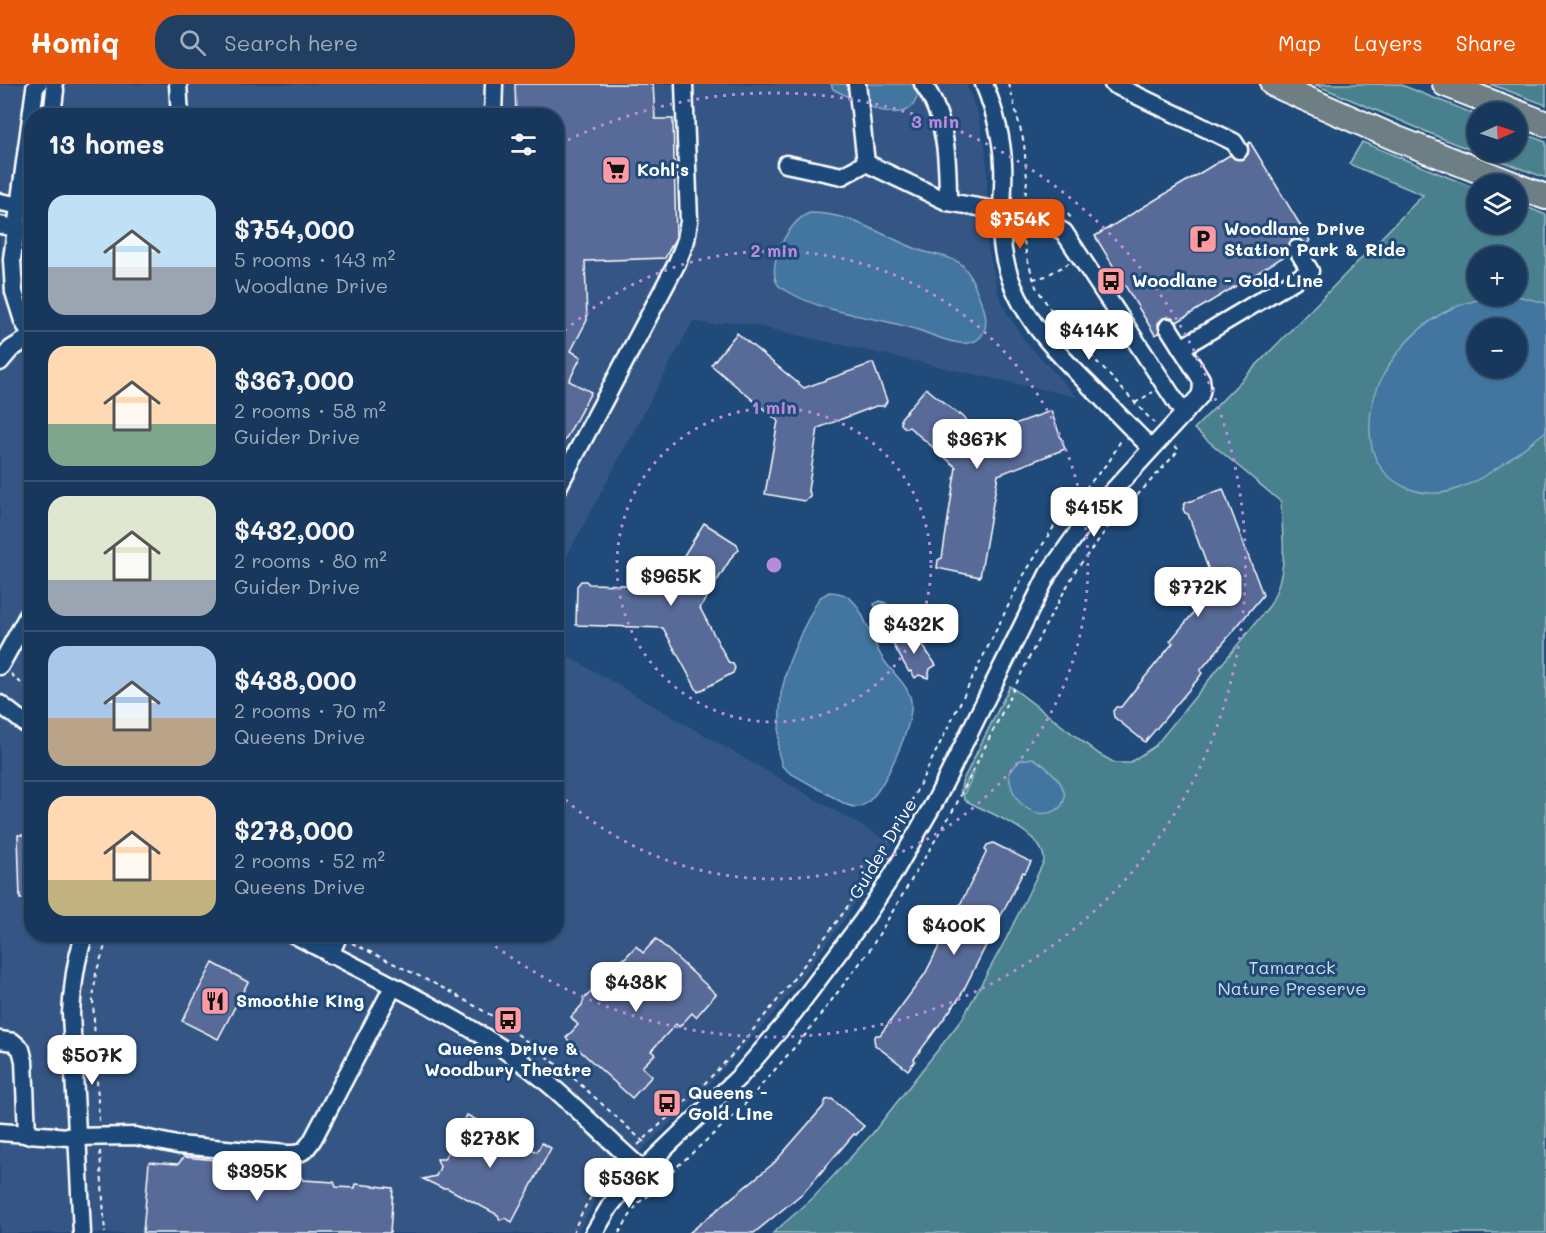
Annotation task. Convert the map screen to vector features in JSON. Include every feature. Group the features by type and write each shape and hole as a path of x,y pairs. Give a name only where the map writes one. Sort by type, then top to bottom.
{"highway":[{"path":"1273,84 1395,138 1487,174"},
{"path":"1445,84 1546,124"},
{"path":"1527,190 1546,197"}],"street":[{"path":"33,108 35,88 38,84"},
{"path":"53,108 54,84"},
{"path":"178,84 180,108"},
{"path":"493,108 494,84"},
{"path":"564,476 677,263 686,240 689,221 684,84"},
{"path":"857,84 866,163"},
{"path":"923,84 941,125 948,159 948,202"},
{"path":"984,84 1000,135 1003,164 1002,249 1007,272 1017,296 1030,321 1047,343 1151,448"},
{"path":"1113,84 1234,142 1239,150"},
{"path":"786,164 842,176 866,163"},
{"path":"866,163 948,202 1023,224 1059,228 1080,256 1184,414"},
{"path":"0,202 24,206"},
{"path":"24,208 16,228 12,260 14,292 24,321"},
{"path":"1168,327 1181,348 1310,271 1297,249"},
{"path":"0,362 11,349 24,341"},
{"name":"Guider Drive","path":"594,1233 610,1206 643,1170 741,1075 788,1020 863,920 902,860 937,798 1048,574 1088,518 1200,396 1201,379 1181,348"},
{"path":"6,670 4,649 24,620"},
{"path":"0,704 24,723"},
{"path":"82,1233 71,1013 73,978 83,942"},
{"path":"307,942 451,1018 510,1054 556,1089 643,1170"},
{"path":"330,955 342,942"},
{"path":"0,1132 78,1137 135,1136 177,1145 300,1154 309,1146 393,987"},
{"path":"0,1040 13,1042 22,1053 27,1134"}],"path":[{"path":"619,1233 638,1203 738,1112 806,1034 868,951 956,807 1043,630 1076,570 1109,526 1179,450 1056,318 1036,287 1027,258 1023,224 1027,179 1024,142 1009,84"},
{"path":"1033,279 1046,276 1080,256"},
{"path":"573,1233 579,1216 609,1172 733,1054 783,993 843,912 903,818 1022,578 1058,520 1110,460 1118,443"},
{"path":"6,670 24,686"},
{"path":"99,1121 93,994 98,966 106,942"},
{"path":"351,942 449,991 499,1020 558,1064 643,1141"},
{"path":"100,1148 104,1181 105,1233"}],"shaded area":[{"path":"0,84 966,84 978,115 985,146 987,243 998,293 1007,313 1025,341 1077,397 742,323 727,322 714,325 693,321 564,561 564,108 24,108 24,942 564,942 564,654 893,844 840,926 776,1011 699,1095 614,1177 595,1201 578,1233 0,1233"},
{"path":"831,84 919,84 916,100 909,109 898,112 871,107 833,89"},
{"path":"810,213 854,221 908,246 957,261 965,268 977,291 985,312 984,331 972,342 944,340 909,327 819,305 779,286 775,278 775,268 781,245 794,224"},
{"path":"1527,298 1546,303 1546,431 1503,464 1467,485 1448,492 1417,491 1398,483 1378,463 1371,442 1372,405 1386,370 1397,354 1423,327 1452,308 1467,303 1467,306 1527,306"},
{"path":"829,592 846,596 858,607 879,653 903,684 911,701 908,724 890,770 868,802 858,806 847,805 790,773 782,766 778,751 781,693 789,662 819,598"},
{"path":"880,601 886,603 889,610 898,613 902,623 886,631 874,604"},
{"path":"1033,758 1055,776 1064,792 1062,804 1053,812 1040,813 1026,808 1015,795 1009,773 1020,760"}],"green space":[{"path":"1314,84 1399,84 1467,111 1467,148"},
{"path":"1490,84 1546,84 1546,105"},
{"path":"1527,135 1546,142 1546,178 1503,162 1527,162"},
{"name":"Tamarack Nature Preserve","path":"1362,142 1467,185 1467,234 1527,234 1527,207 1546,215 1546,1233 773,1233 813,1198 872,1134 962,1019 1006,939 1044,861 1042,851 1025,832 965,800 963,796 974,773 972,772 960,796 962,782 1010,686 1099,754 1115,763 1129,763 1155,746 1270,605 1283,566 1281,502 1194,429 1423,195 1349,164"}],"building":[{"name":"Kohl's","path":"515,84 653,84 655,119 673,119 676,237 665,258 585,261 587,320 571,351 581,357 569,381 591,392 564,442 564,108 516,108"},
{"name":"Woodlane Drive Station Park & Ride","path":"1250,142 1310,241 1306,244 1297,239 1291,240 1287,249 1288,254 1177,322 1172,317 1163,318 1158,323 1159,333 1155,335 1095,236 1230,155 1235,159 1244,159 1248,154"},
{"path":"737,333 804,388 873,363 887,401 884,406 876,406 818,428 808,490 810,497 804,501 765,494 778,421 711,365"},
{"path":"926,388 983,435 1051,411 1065,449 998,475 980,577 937,568 938,560 942,558 956,467 909,427 905,428 901,424 901,418"},
{"path":"1223,489 1263,595 1200,671 1202,673 1198,679 1145,742 1114,717 1113,711 1116,707 1121,707 1173,643 1170,641 1215,587 1188,514 1183,509 1185,503"},
{"path":"704,523 737,544 739,550 733,555 700,608 729,663 735,668 733,673 698,692 663,628 576,625 577,586 581,581 586,581 589,584 665,586"},
{"path":"913,631 936,665 930,669 928,678 919,675 915,678 893,644 902,632 910,634"},
{"path":"18,835 24,835 24,899 20,899"},
{"path":"993,843 1031,862 1025,873 1023,872 960,997 908,1070 875,1045 874,1039 876,1035 880,1035 925,974 986,853 987,845"},
{"path":"656,939 716,994 696,1017 692,1013 679,1027 676,1024 651,1051 655,1054 642,1067 652,1076 632,1098 566,1038 578,1025 571,1017 592,991 599,976 610,971 636,946 643,953"},
{"path":"213,963 248,982 218,1039 182,1021"},
{"path":"832,1099 864,1126 856,1135 854,1134 804,1192 754,1233 689,1233 774,1163 823,1107 826,1100"},
{"path":"467,1115 537,1152 542,1143 551,1148 512,1222 505,1218 500,1220 498,1215 447,1188 423,1179 436,1176 440,1167 437,1159 444,1159"},
{"path":"184,1157 217,1160 221,1168 260,1171 260,1168 267,1172 299,1175 303,1180 334,1182 336,1187 355,1188 356,1184 393,1188 390,1233 143,1233 149,1162 178,1164"}],"place":[{"name":"Kohl's","path":"616,170"},
{"name":"Woodlane Drive Station Park & Ride","path":"1203,239"},
{"name":"Woodlane - Gold Line","path":"1111,281"},
{"name":"Smoothie King","path":"215,1001"},
{"name":"Queens Drive & Woodbury Theatre","path":"508,1020"},
{"name":"Queens - Gold Line","path":"667,1103"}]}
